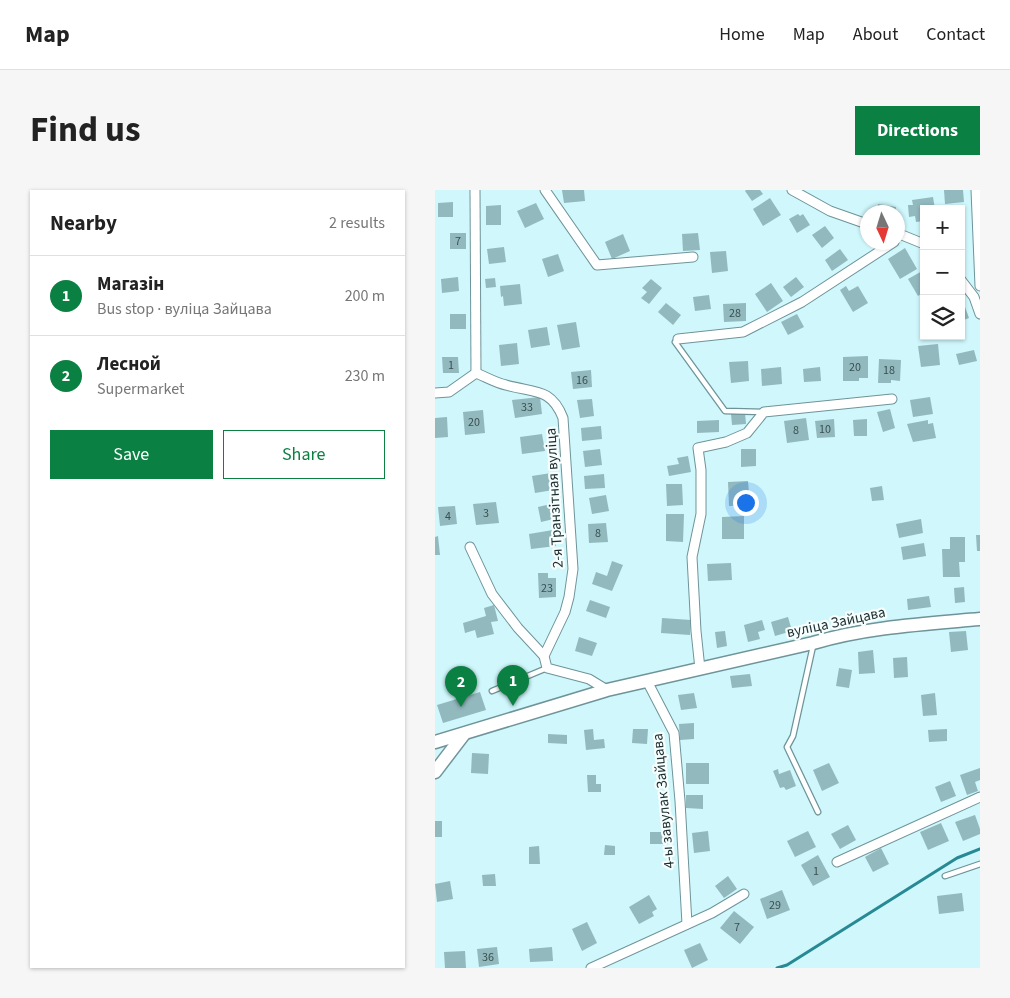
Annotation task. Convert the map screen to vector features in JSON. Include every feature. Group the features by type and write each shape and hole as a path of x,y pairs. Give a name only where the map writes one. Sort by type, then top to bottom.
{"street":[{"path":"435,393 449,392 476,373 475,190"},
{"path":"545,190 597,265 693,257"},
{"path":"792,190 830,211 860,222"},
{"path":"976,190 980,286"},
{"path":"905,238 920,243"},
{"path":"678,339 743,332 802,302 882,250"},
{"path":"965,285 974,297 980,314"},
{"name":"2-я Транзітная вуліца","path":"476,373 503,385 544,394 553,399 563,418 573,569 565,612 544,656"},
{"path":"700,668 692,557 701,514 701,470 698,448 726,442 747,433 764,412 892,400"},
{"path":"470,547 491,594 518,628 544,656 547,668 589,679 607,690"},
{"name":"вуліца Зайцава","path":"435,742 607,690 837,636 905,625 980,618"},
{"name":"4-ы завулак Зайцава","path":"647,681 674,733 687,924"},
{"path":"435,772 464,734"},
{"path":"837,862 980,797"},
{"path":"591,968 712,913 744,894"}],"lane":[{"path":"678,339 675,342 725,411 764,412"},
{"path":"813,643 793,736 787,747 819,812"},
{"path":"492,691 547,668"},
{"path":"945,876 980,864"}],"building":[{"path":"562,190 584,190 585,201 564,203"},
{"path":"746,190 760,190 763,194 752,201"},
{"path":"944,190 963,190 964,202 945,204"},
{"path":"933,197 934,205 920,205 920,222 916,222 915,216 909,217 908,205 913,205 912,200"},
{"path":"770,198 781,215 763,226 753,209"},
{"path":"453,202 453,217 438,217 438,203"},
{"path":"536,203 544,219 525,228 517,211"},
{"path":"501,205 501,225 486,225 486,206"},
{"path":"798,214 800,216 803,214 810,225 797,233 789,219"},
{"path":"825,226 834,238 822,248 812,235"},
{"path":"450,233 466,233 466,249 450,249"},
{"path":"698,233 700,250 683,251 682,234"},
{"path":"623,234 630,251 612,259 605,242"},
{"path":"504,247 506,262 489,264 487,249"},
{"path":"905,248 917,269 900,279 888,259 905,250"},
{"path":"840,249 848,260 832,271 825,260"},
{"path":"726,251 728,271 712,273 710,252"},
{"path":"558,254 564,271 548,277 542,259"},
{"path":"920,272 920,295 918,296 908,279"},
{"path":"458,277 459,291 442,293 441,279"},
{"path":"796,277 804,287 791,297 783,287"},
{"path":"495,278 496,287 486,288 485,279"},
{"path":"651,279 662,288 649,304 641,298 647,292 642,288"},
{"path":"771,283 783,301 767,312 755,294"},
{"path":"520,284 522,304 504,306 500,286"},
{"path":"846,286 849,291 858,286 868,303 853,312 840,290"},
{"path":"709,295 711,309 695,311 693,297"},
{"path":"666,303 681,315 673,325 658,312"},
{"path":"746,303 746,321 724,322 723,304"},
{"path":"965,307 969,318 965,320"},
{"path":"450,314 466,314 466,329 450,329"},
{"path":"797,314 804,327 788,335 781,322"},
{"path":"576,322 580,347 562,350 557,325"},
{"path":"547,327 550,345 531,348 528,330"},
{"path":"517,343 519,364 501,366 499,345"},
{"path":"938,344 940,365 921,367 918,346"},
{"path":"974,350 977,361 959,365 956,354"},
{"path":"868,356 868,378 859,378 859,381 843,381 843,357"},
{"path":"442,357 458,357 459,373 443,373"},
{"path":"879,359 901,360 900,381 891,380 891,383 878,383"},
{"path":"748,361 749,381 731,383 729,362"},
{"path":"781,367 782,384 762,386 761,369"},
{"path":"820,367 821,381 804,382 803,369"},
{"path":"591,370 592,387 573,389 571,372"},
{"path":"540,397 542,414 515,418 512,400"},
{"path":"930,397 933,414 913,417 910,400"},
{"path":"592,399 594,416 580,418 577,400"},
{"path":"890,409 895,428 883,432 877,412"},
{"path":"483,410 485,433 465,435 463,412"},
{"path":"745,413 746,424 732,425 731,414"},
{"path":"447,417 448,437 435,438 435,418"},
{"path":"806,418 809,440 787,443 784,421"},
{"path":"834,419 835,437 817,438 815,421"},
{"path":"867,419 867,436 854,436 853,420"},
{"path":"719,420 719,432 697,433 697,421"},
{"path":"928,420 928,424 933,423 936,438 913,442 907,424"},
{"path":"601,426 602,439 582,441 581,428"},
{"path":"542,434 545,451 522,454 520,437"},
{"path":"600,449 602,465 585,467 583,451"},
{"path":"741,449 756,449 756,466 741,467"},
{"path":"688,456 691,472 669,476 667,466 679,464 677,458"},
{"path":"551,473 553,490 535,493 532,476"},
{"path":"604,474 605,488 585,489 584,476"},
{"path":"748,481 750,505 729,506 728,482"},
{"path":"666,484 682,484 683,505 667,506"},
{"path":"882,486 884,500 872,501 870,488"},
{"path":"606,495 609,511 592,514 589,498"},
{"path":"496,502 499,523 476,525 473,504"},
{"path":"555,503 558,518 541,522 538,507"},
{"path":"455,506 457,524 440,526 438,507"},
{"path":"666,514 684,514 683,542 666,541"},
{"path":"744,516 744,539 722,539 722,517"},
{"path":"921,519 923,533 899,538 896,524"},
{"path":"606,523 608,542 589,543 588,524"},
{"path":"553,530 556,546 531,549 529,534"},
{"path":"976,535 980,535 980,551 977,551"},
{"path":"438,536 440,555 435,555 435,537"},
{"path":"950,537 965,537 965,562 959,562 960,577 943,577 942,549 950,549"},
{"path":"924,543 926,556 903,560 901,547"},
{"path":"612,561 623,565 612,591 592,584 596,572 607,576"},
{"path":"731,563 732,580 708,581 707,564"},
{"path":"538,573 548,573 548,578 556,578 556,597 539,598"},
{"path":"964,587 965,602 955,603 954,588"},
{"path":"929,596 931,607 908,610 907,599"},
{"path":"590,600 610,607 606,618 586,611"},
{"path":"494,605 498,621 491,622 494,634 477,638 475,630 465,633 463,623 486,616 484,608"},
{"path":"788,617 792,631 775,636 771,622"},
{"path":"662,618 691,620 690,635 661,633"},
{"path":"762,620 765,630 758,632 760,639 748,642 744,625"},
{"path":"725,631 727,646 717,648 715,632"},
{"path":"966,631 968,650 951,652 949,632"},
{"path":"579,637 597,643 592,656 575,651"},
{"path":"873,650 875,673 859,674 858,652"},
{"path":"907,657 908,677 894,678 893,658"},
{"path":"839,668 852,670 849,688 836,686"},
{"path":"750,674 752,686 732,688 730,676"},
{"path":"480,692 486,710 443,723 437,705"},
{"path":"694,693 697,708 681,710 678,695"},
{"path":"935,693 937,715 923,716 921,695"},
{"path":"694,723 694,739 680,740 679,724"},
{"path":"593,729 594,740 604,739 605,748 586,750 584,730"},
{"path":"633,729 648,729 647,744 632,743"},
{"path":"947,729 947,741 929,742 928,730"},
{"path":"548,734 567,735 567,744 548,743"},
{"path":"472,753 489,754 488,774 471,773"},
{"path":"686,763 709,763 709,784 686,784"},
{"path":"829,763 839,783 822,791 813,770"},
{"path":"980,768 980,780 975,782 978,791 967,795 960,775"},
{"path":"778,769 779,774 790,770 796,786 786,790 784,787 780,788 773,771"},
{"path":"587,775 596,775 596,784 601,784 601,792 588,792"},
{"path":"950,781 956,796 941,802 935,787"},
{"path":"686,795 703,795 703,809 686,808"},
{"path":"975,815 980,834 963,841 955,822"},
{"path":"435,821 442,821 442,837 435,837"},
{"path":"941,823 949,841 928,850 920,832"},
{"path":"848,825 856,840 840,849 831,834"},
{"path":"708,831 710,851 694,853 692,833"},
{"path":"808,831 816,847 795,857 787,841"},
{"path":"650,832 668,832 668,844 650,844"},
{"path":"605,845 615,846 615,855 604,855"},
{"path":"539,846 540,864 529,864 529,847"},
{"path":"881,848 889,864 873,872 865,857"},
{"path":"818,855 830,877 813,886 801,865"},
{"path":"495,874 496,886 483,886 482,875"},
{"path":"728,876 737,889 724,898 715,886"},
{"path":"450,881 453,899 437,902 435,884"},
{"path":"782,890 790,910 767,919 760,899"},
{"path":"962,893 964,911 939,914 937,896"},
{"path":"649,895 657,909 652,912 654,916 639,924 629,907"},
{"path":"734,911 754,927 740,944 720,928"},
{"path":"587,922 597,943 582,951 572,929"},
{"path":"700,943 708,960 692,968 684,950"},
{"path":"497,947 499,964 479,967 477,949"},
{"path":"552,947 553,961 530,962 529,949"},
{"path":"465,951 466,968 445,968 444,952"}],"waterway":[{"path":"777,968 787,965 957,858 980,849"}],"place":[{"name":"Магазін","path":"513,706"},
{"name":"Лесной","path":"461,707"}]}
